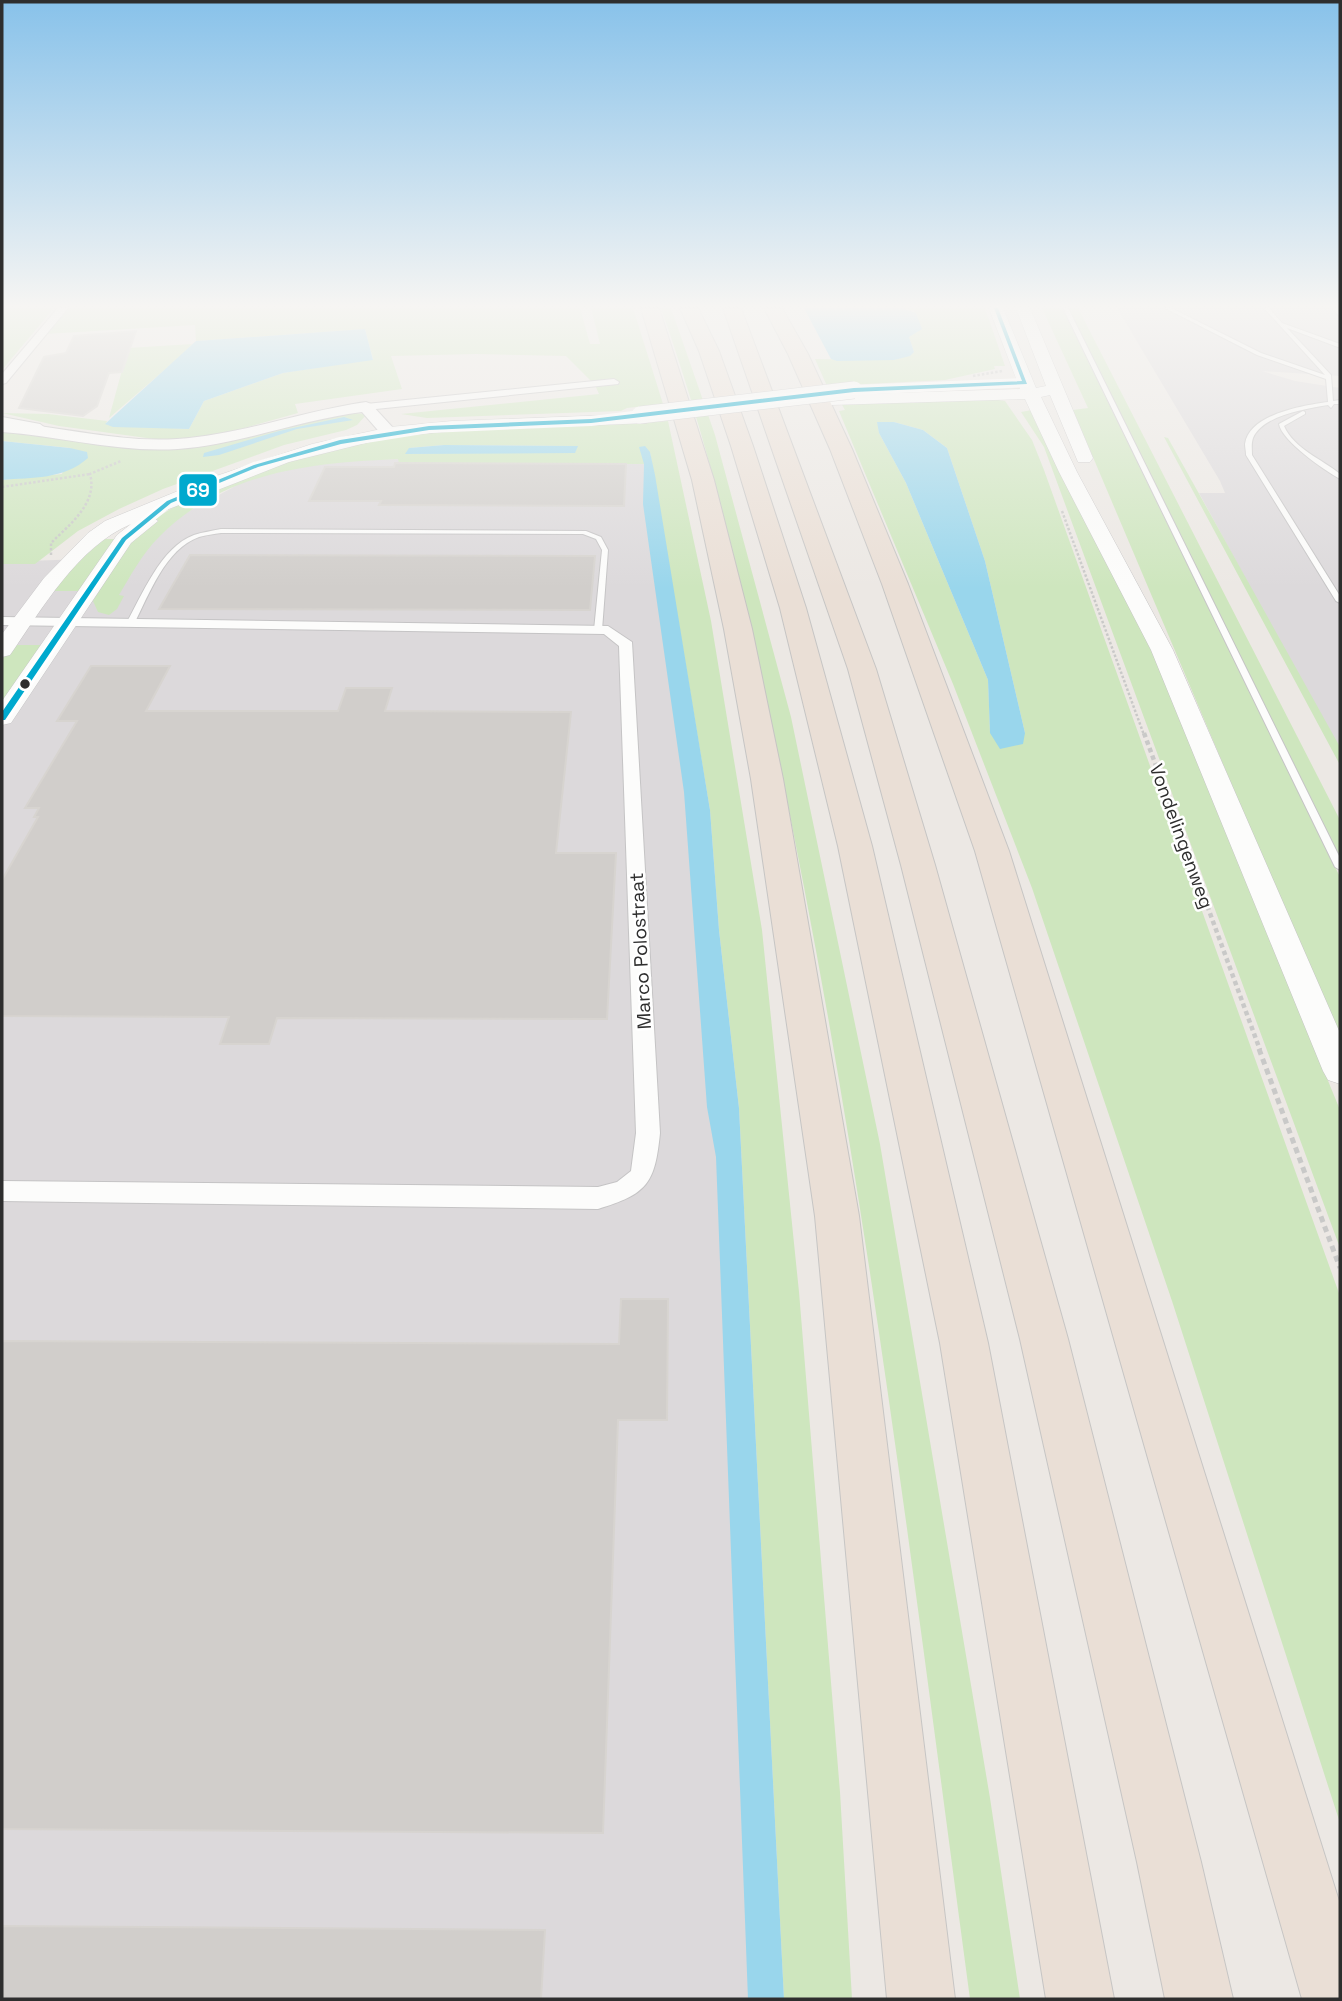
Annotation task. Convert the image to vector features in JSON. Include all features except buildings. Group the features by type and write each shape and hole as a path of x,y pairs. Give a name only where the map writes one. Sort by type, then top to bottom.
{"highway":[{"path":"679,401 703,480 738,629 768,779 837,1216 921,1999"},
{"path":"726,401 793,608 855,846 964,1343 1080,1999"},
{"path":"782,401 918,865 1044,1339 1169,1862 1199,1999"},
{"path":"819,401 895,584 992,851 1336,1999"}],"main road":[{"path":"640,417 787,401"},
{"path":"2,650 12,621 91,539 112,525 256,466 340,442 389,433 491,424 591,421 815,401"},
{"path":"1035,401 1068,472 1162,650 1340,1071"},
{"path":"1060,401 1159,628 1162,650"},
{"path":"2,718 124,539 169,502"}],"street":[{"path":"2,427 131,442 173,444 229,435 291,419 422,401"},
{"path":"366,407 389,433"},
{"path":"2,419 36,426 42,430"},
{"name":"Marco Polostraat","path":"2,1191 598,1198 623,1192 634,1186 642,1175 648,1133 626,645 608,630 12,621"}],"lane":[{"path":"1111,401 1340,867"},
{"path":"1337,403 1293,417 1281,425 1287,439 1326,464 1340,477"},
{"path":"1337,403 1292,410 1273,418 1249,438 1247,449 1340,601"},
{"path":"130,624 168,557 196,536 221,531 584,532 599,538 605,550 598,630"}],"path":[{"path":"2,486 36,484 90,474 121,461"},
{"path":"54,558 49,549 51,543 92,495 94,483 90,474"},
{"name":"Vondelingenweg","path":"1060,504 1340,1268"}],"shaded area":[{"path":"1173,401 1340,401 1340,752 1199,493 1225,493"},
{"path":"647,456 728,1159 765,1999 2,1999 2,562 136,557 169,522 252,477 303,464 331,460"}],"green space":[{"path":"114,401 128,401 109,418"},
{"path":"204,401 314,401 295,404 298,413 230,432 185,440 154,439 59,426 2,413 48,414 107,421 106,424 189,429"},
{"path":"526,401 662,401 663,404 621,411 427,418 401,414"},
{"path":"692,401 703,401 715,435 791,717 880,1144 990,1798 1020,1999 970,1999 895,1442 853,1164 790,814 743,595"},
{"path":"1005,401 1032,440 1340,1296 1340,1823 1172,1301 1032,888 953,684 839,411 845,410 841,403","holes":["878,422 894,422 923,430 947,448 985,561 1025,733 990,733 988,680 906,483 879,433"]},
{"path":"1085,401 1108,401 1340,877 1340,1040 1073,410 1088,408"},
{"path":"1114,401 1126,401 1340,820 1340,857"},
{"path":"1032,410 1037,414 1033,417 1038,427 1044,430 1148,641 1340,1110 1340,1248 1044,447 1021,412"},
{"path":"352,413 367,414 357,425 346,430 284,445 163,489 78,531 35,564 2,564 2,480 62,474 71,448 2,441 2,428 159,446"},
{"path":"668,421 711,621 762,930 799,1292 840,1792 852,1999 784,1999 739,1108 719,930 710,810 650,452 644,464 399,463 398,459 301,468 270,475 240,484 184,515 147,550 119,595 124,596 117,609 109,615 98,612 93,601 135,538 153,521 189,499 295,460 337,447 402,433","holes":["444,445 577,446 410,454 409,448"]},
{"path":"1164,437 1168,438 1340,747 1340,765"},
{"path":"104,539 115,539 80,591 50,591 62,576"},
{"path":"12,645 44,645 2,707 2,660"}],"water":[{"path":"130,401 204,401 189,429 113,427 105,424"},
{"path":"344,417 353,420 297,429 219,455 203,457 204,453 279,431"},
{"path":"877,422 894,422 923,430 947,448 985,561 1025,733 1023,744 1000,749 990,733 988,680 906,483 879,433"},
{"path":"2,441 70,448 87,452 88,458 58,474 2,480"},
{"path":"444,445 578,446 575,453 405,454 409,448"},
{"path":"645,446 650,452 655,475 710,810 719,930 739,1108 784,1999 748,1999 716,1157 707,1107 684,792 643,504 644,464 639,447"}],"transit line":[{"name":"69","path":"2,718 124,539 169,502 256,466 340,442 429,428 591,421 757,401"}]}
